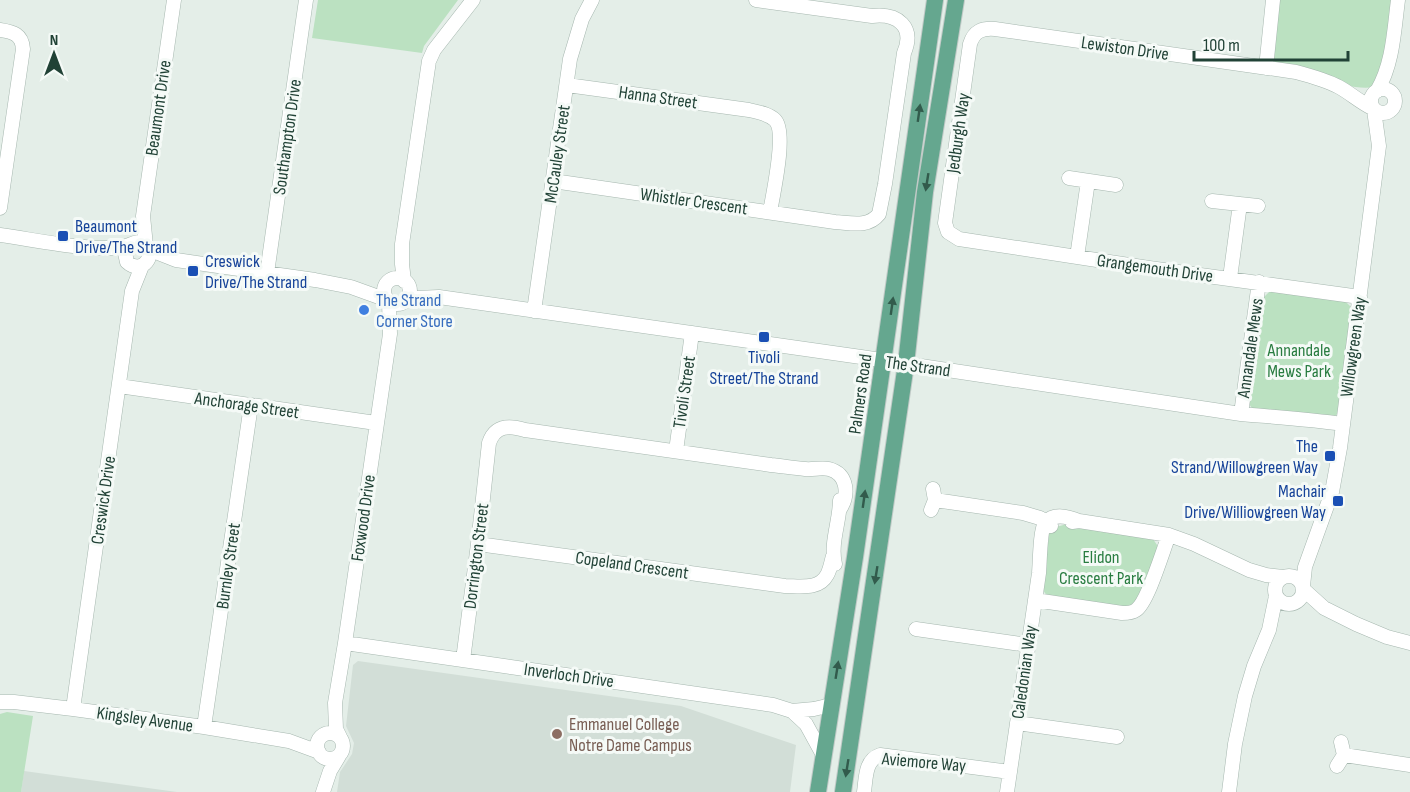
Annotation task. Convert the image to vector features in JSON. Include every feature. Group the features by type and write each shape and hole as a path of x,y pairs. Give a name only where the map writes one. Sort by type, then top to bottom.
{"main road":[{"name":"Palmers Road","path":"818,792 884,361 935,0"},
{"path":"843,792 906,364 925,192 956,0"}],"street":[{"name":"Beaumont Drive","path":"147,248 143,216 174,0"},
{"name":"Southampton Drive","path":"267,273 306,0"},
{"path":"405,281 402,244 429,61 434,50 472,0"},
{"name":"McCauley Street","path":"534,311 572,51 586,9 592,0"},
{"name":"Whistler Crescent","path":"553,181 835,222 860,231 877,227 886,211 885,184 904,53 900,29 892,23 872,16 756,0"},
{"path":"1266,68 1274,0"},
{"name":"Willowgreen Way","path":"1376,92 1383,80 1390,58 1398,0"},
{"name":"Lewiston Drive","path":"978,32 995,29 1306,75 1341,88 1373,109"},
{"path":"0,30 16,34 22,45 0,207"},
{"name":"Jedburgh Way","path":"951,235 946,226 946,216 970,44 978,32"},
{"name":"Willowgreen Way","path":"1303,588 1305,567 1332,492 1343,428 1379,146 1393,102 1390,58"},
{"name":"Hanna Street","path":"567,85 749,110 768,109 780,115 787,129 780,150 770,212"},
{"name":"Lewiston Drive","path":"1341,88 1376,92"},
{"path":"1386,90 1391,93 1393,102 1388,112 1383,113 1373,109 1371,101 1376,92 1386,90"},
{"name":"Willowgreen Way","path":"1373,109 1379,146"},
{"path":"1069,178 1116,185"},
{"path":"1077,257 1089,181"},
{"path":"1212,201 1258,206"},
{"path":"1230,278 1240,204"},
{"name":"Beaumont Drive","path":"130,245 143,216"},
{"name":"The Strand","path":"0,235 92,248 130,245"},
{"name":"Grangemouth Drive","path":"951,235 959,239 1077,257 1360,297"},
{"path":"139,243 147,248 149,257 136,264 125,253 130,245 139,243"},
{"path":"388,282 398,278 405,281 410,293 396,301 384,293 384,287 402,244"},
{"name":"The Strand","path":"92,248 136,264 176,260 309,279 351,287 396,301 439,297 1241,414 1290,419 1306,425 1343,428"},
{"name":"The Strand","path":"147,248 176,260"},
{"name":"Creswick Drive","path":"73,709 136,264"},
{"name":"The Strand","path":"405,281 439,297"},
{"name":"The Strand","path":"351,287 376,286 388,282"},
{"name":"Annandale Mews","path":"1241,414 1259,282"},
{"name":"Foxwood Drive","path":"324,790 332,766 342,752 343,746 336,729 335,703 396,301"},
{"name":"Tivoli Street","path":"676,451 692,333"},
{"name":"Anchorage Street","path":"119,386 376,423"},
{"name":"Burnley Street","path":"204,727 251,405"},
{"name":"Copeland Crescent","path":"478,544 785,586 810,586 821,583 826,578 834,556 840,508 838,487 833,479 807,469 525,430 511,426 501,432"},
{"name":"Dorrington Street","path":"464,660 491,437 501,432"},
{"path":"933,500 1023,513 1035,516 1049,524 1049,519 1061,516 1079,521 1169,535 1249,570 1266,575 1297,578 1303,588 1324,608"},
{"name":"Caledonian Way","path":"1007,792 1035,600 1043,526 1049,524"},
{"path":"1035,600 1122,613 1135,611 1146,596 1169,535"},
{"name":"Willowgreen Way","path":"1284,577 1312,545"},
{"path":"1249,570 1266,584 1282,603 1324,608 1377,633 1410,643"},
{"path":"1229,792 1235,744 1245,696 1269,630 1274,590 1277,582 1284,577"},
{"path":"1269,630 1302,597 1303,588"},
{"path":"914,629 1028,645"},
{"name":"Inverloch Drive","path":"345,644 773,705 792,711 831,705"},
{"name":"Kingsley Avenue","path":"0,702 73,709 204,727 289,741 319,753"},
{"name":"Foxwood Drive","path":"324,790 323,764 317,746 335,703"},
{"path":"792,711 806,724 823,755"},
{"path":"1017,723 1120,738"},
{"path":"321,736 331,732 340,737"},
{"name":"Kingsley Avenue","path":"289,741 321,736"},
{"path":"319,753 329,759 339,756"},
{"path":"1341,754 1410,765"},
{"name":"Aviemore Way","path":"864,792 869,764 873,758 880,755 1010,772"}],"shaded area":[{"name":"Emmanuel College Notre Dame Campus","path":"358,661 681,706 796,745 790,792 337,792 340,772 352,754 354,743 346,726 353,665"},
{"path":"24,771 177,792 21,792"}],"green space":[{"path":"318,0 458,0 424,46 422,53 312,38"},
{"path":"1278,0 1392,0 1385,60 1373,87 1363,88 1339,83 1276,63 1273,58"},
{"name":"Annandale Mews Park","path":"1273,291 1345,301 1351,307 1338,413 1333,418 1257,410 1249,404 1261,300"},
{"name":"Elidon Crescent Park","path":"1067,524 1153,539 1158,551 1140,598 1131,608 1047,596 1043,590 1049,534 1056,527"},
{"path":"7,712 33,716 21,792 0,792 0,714"}],"place":[{"name":"Beaumont Drive/The Strand","path":"63,236"},
{"name":"Creswick Drive/The Strand","path":"193,271"},
{"name":"The Strand Corner Store","path":"364,310"},
{"name":"Tivoli Street/The Strand","path":"764,337"},
{"name":"The Strand/Willowgreen Way","path":"1330,456"},
{"name":"Machair Drive/Williowgreen Way","path":"1338,501"},
{"name":"Emmanuel College Notre Dame Campus","path":"557,734"}]}
